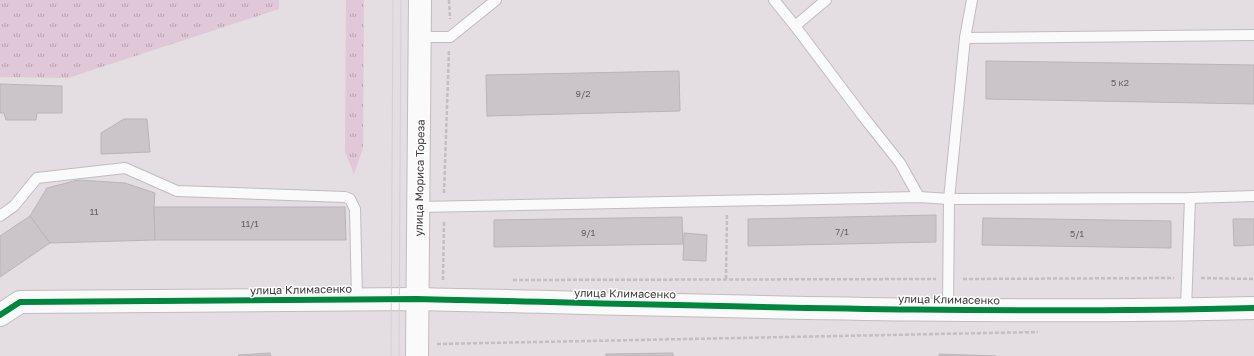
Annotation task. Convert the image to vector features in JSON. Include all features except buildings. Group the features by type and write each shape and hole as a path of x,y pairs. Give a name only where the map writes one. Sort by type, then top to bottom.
{"street":[{"name":"улица Мориса Тореза","path":"417,350 420,0"},
{"name":"улица Климасенко","path":"0,315 20,302 357,299 417,289 948,310 1254,308"}],"lane":[{"path":"420,37 450,37 496,0"},
{"path":"774,0 900,162 919,197"},
{"path":"795,26 826,0"},
{"path":"948,310 949,199 965,38 972,0"},
{"path":"965,38 1254,35"},
{"path":"0,216 14,206 37,178 125,168 177,191 345,197 350,199 355,209 357,299"},
{"path":"418,208 919,197 949,199 1190,198 1254,196"},
{"path":"1186,309 1190,198"}],"path":[{"path":"417,289 443,280 450,37 449,0"},
{"path":"726,279 727,201"},
{"path":"506,280 1254,278"},
{"path":"417,350 1039,332"}],"green space":[{"path":"0,0 279,0 279,9 68,78 0,77"},
{"path":"346,0 364,0 363,148 354,174 345,152"}],"tram line":[{"path":"391,356 393,0"},
{"path":"399,356 401,0"}],"cycle path":[{"path":"0,315 20,302 417,299 940,310 1149,310 1254,308"}]}
